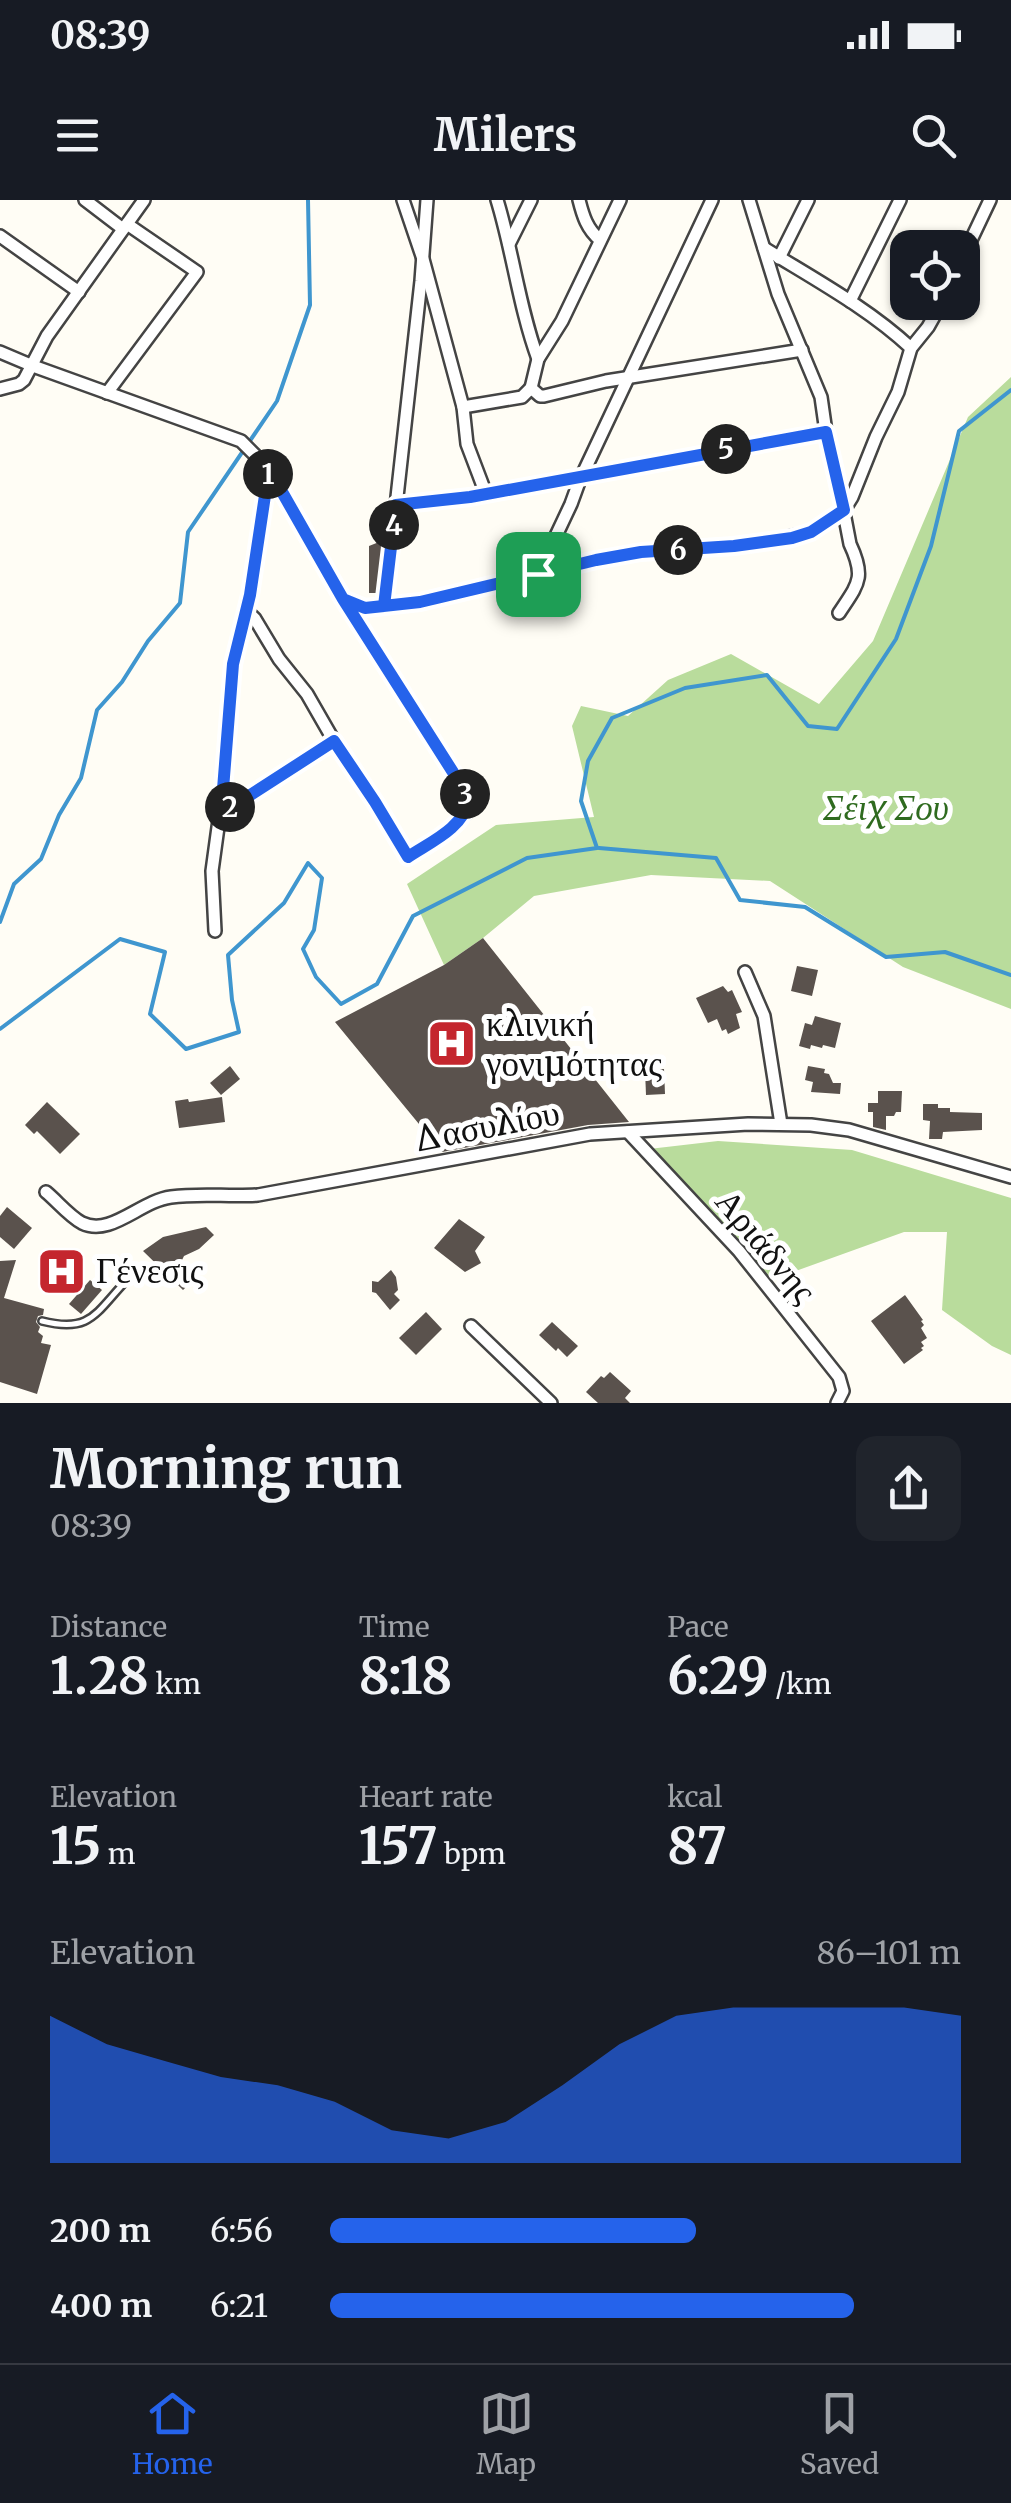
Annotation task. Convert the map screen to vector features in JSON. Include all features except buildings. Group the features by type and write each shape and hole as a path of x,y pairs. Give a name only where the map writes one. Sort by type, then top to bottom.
{"street":[{"path":"84,200 196,272 107,393"},
{"path":"0,389 24,380 47,336 144,200"},
{"path":"403,200 464,407 467,444 486,494"},
{"path":"384,606 427,200"},
{"path":"497,200 538,359"},
{"path":"509,244 531,200"},
{"path":"579,200 584,219 600,240"},
{"path":"464,407 518,398 531,388 538,359 562,321 620,200"},
{"path":"538,574 712,200"},
{"path":"749,200 778,294 818,387 850,544 860,569 856,585 839,613"},
{"path":"780,258 808,200"},
{"path":"850,301 900,200"},
{"path":"976,230 990,200"},
{"path":"0,236 79,292"},
{"path":"764,248 850,301 911,348"},
{"path":"343,599 365,608 420,602 596,560 641,552 734,546 811,532 844,510 898,392 911,348 932,320"},
{"path":"531,388 544,396 606,381 802,350"},
{"path":"0,352 242,441 269,469 343,599 470,799 466,812 455,825 408,857 307,694 278,659 247,610"},
{"path":"396,505 486,494 826,432"},
{"path":"215,931 212,871 221,814 230,688 247,610 269,469"},
{"path":"221,814 334,741"},
{"path":"744,972 764,1016 781,1124"},
{"name":"Δασυλίου","path":"46,1192 82,1223 109,1226 148,1204 170,1197 258,1196 590,1134 748,1124 849,1130 1011,1177"},
{"name":"Αριάδνης","path":"628,1132 740,1251 840,1377 844,1391 837,1403"},
{"path":"471,1326 551,1403"}],"lane":[{"path":"42,1321 79,1326 90,1320 125,1282"}],"green space":[{"name":"Σέιχ Σου","path":"1011,377 1011,1009 903,967 770,881 651,875 534,896 444,965 407,884 496,825 594,817 572,726 581,706 628,716 668,680 731,654 819,704 873,641 968,417"},
{"path":"718,1141 852,1150 1011,1198 1011,1355 942,1310 947,1232 904,1232 768,1281 737,1240 649,1149"}],"waterway":[{"path":"0,922 14,884 41,859 59,815 81,778 97,710 180,603 188,532 277,401 310,305 308,200"},
{"path":"0,1029 120,939 165,952 150,1014 186,1049 239,1032 228,955 284,903 308,863 322,878 314,930 303,949 316,977 341,1004 377,984 413,916 527,858 597,848 581,801 588,761 612,718 685,688 767,675 808,726 837,729 896,639 931,546 959,431 1011,390"},
{"path":"599,848 716,858 740,900 805,907 886,957 945,952 1011,975"}],"place":[{"name":"κλινική γονιμότητας","path":"451,1044"},
{"name":"Γένεσις","path":"61,1271"}],"route":[{"path":"538,574 420,602 384,606 365,608 343,599 269,469 250,595 233,664 221,814 334,741 408,857 445,833 466,812 470,799 343,599 365,608 384,606 396,505 470,497 826,432 844,510 811,532 751,545 641,552 538,574"}]}
